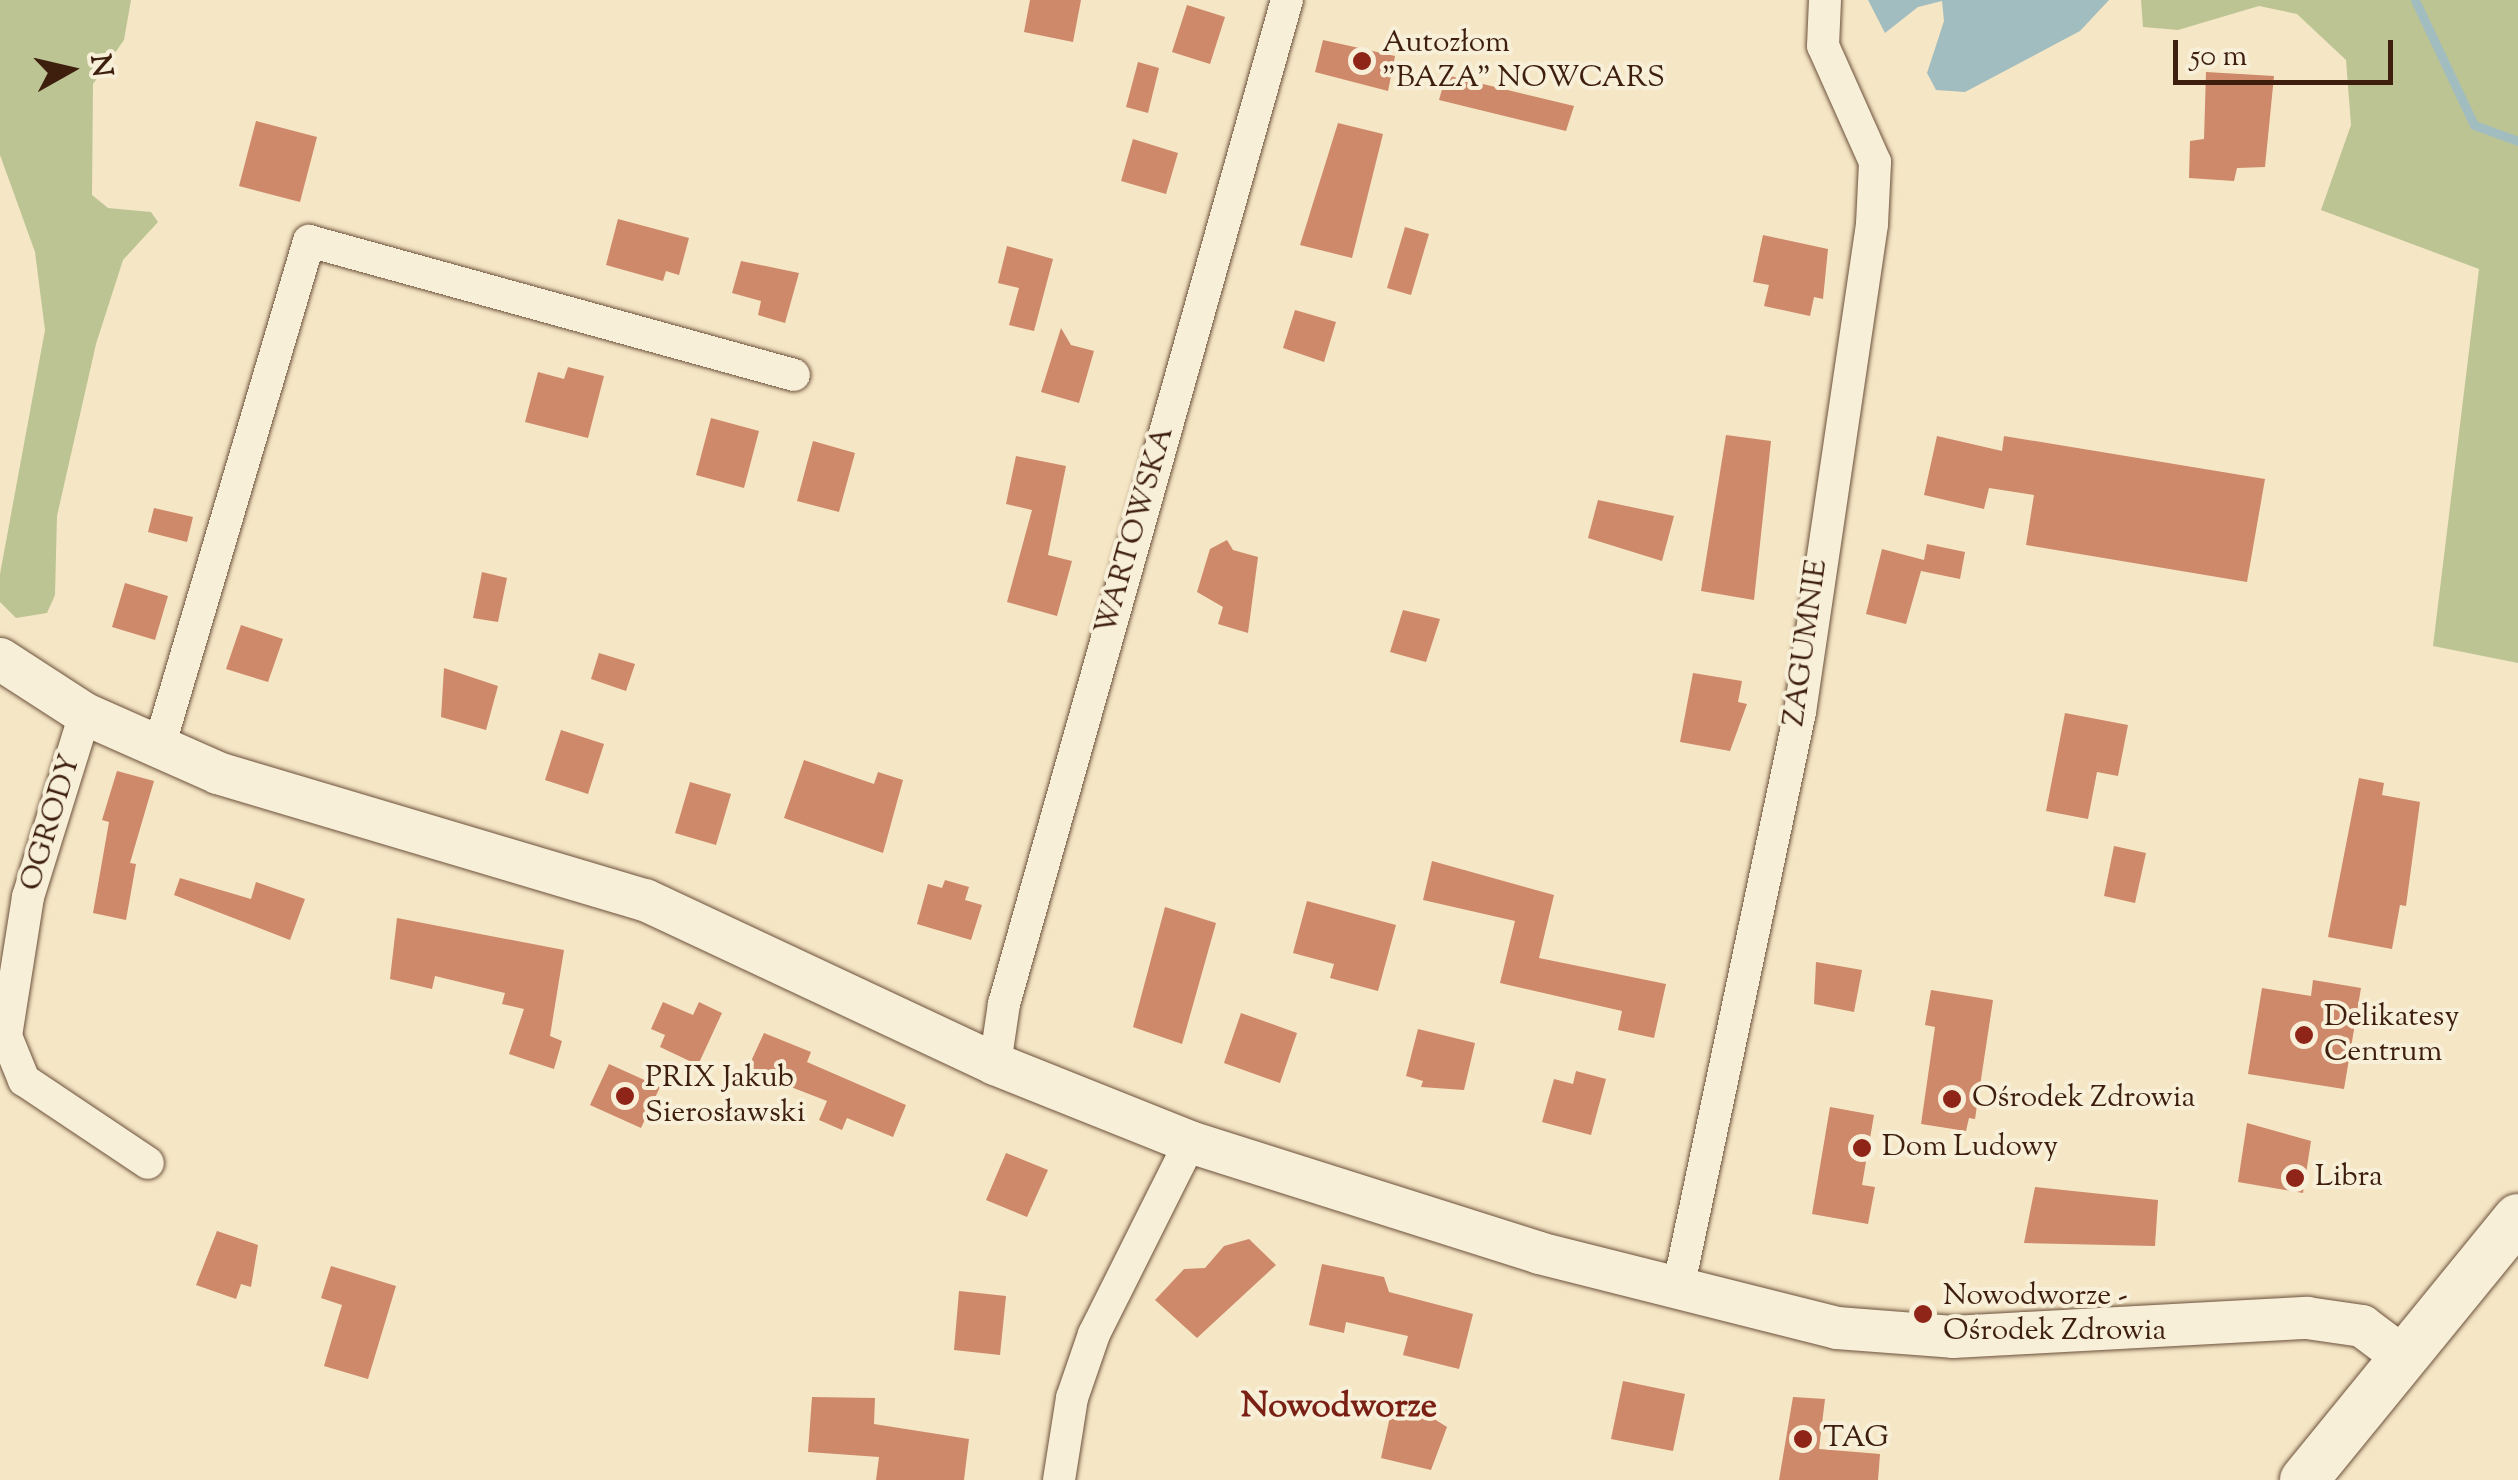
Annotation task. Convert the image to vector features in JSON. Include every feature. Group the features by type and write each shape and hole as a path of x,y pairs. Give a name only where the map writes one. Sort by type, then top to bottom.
{"main road":[{"path":"2304,1480 2518,1218"}],"street":[{"name":"WARTOWSKA","path":"995,1064 1009,985 1287,0"},
{"name":"ZAGUMNIE","path":"1678,1289 1800,712 1872,224 1875,162 1823,46 1825,0"},
{"path":"159,747 309,241 794,375"},
{"path":"0,659 86,714 159,747 330,810 644,900 995,1064 1314,1187 1678,1289 1837,1328 1953,1337 2308,1318 2362,1326 2402,1356"},
{"name":"OGRODY","path":"86,714 28,897 6,1036 24,1080 148,1163"},
{"path":"1059,1480 1072,1398 1094,1334 1190,1142"}],"green space":[{"path":"0,0 131,0 124,40 93,84 92,195 108,208 151,212 158,222 123,260 96,344 57,516 55,595 47,613 16,618 0,602 0,574 45,330 35,252 0,155"},
{"path":"2141,0 2518,0 2518,663 2433,646 2479,269 2321,210 2351,125 2346,60 2297,14 2259,6 2178,30 2143,27"}],"water":[{"path":"1868,0 2109,0 2080,31 1965,92 1936,90 1927,73 1944,21 1942,1 1918,7 1885,33"}],"building":[{"path":"1030,0 1081,0 1073,42 1024,32"},
{"path":"1187,5 1225,17 1210,64 1172,52"},
{"path":"1323,40 1395,56 1388,91 1315,72"},
{"path":"1138,62 1159,68 1148,113 1126,107"},
{"path":"2206,72 2274,76 2265,167 2237,168 2234,181 2189,178 2190,141 2204,139"},
{"path":"1446,75 1574,106 1566,131 1439,100"},
{"path":"256,121 317,137 300,202 239,186"},
{"path":"1338,123 1383,134 1352,258 1300,245"},
{"path":"1133,139 1178,153 1166,194 1121,181"},
{"path":"618,219 689,238 679,275 666,271 663,281 606,265"},
{"path":"1405,227 1429,234 1411,295 1387,288"},
{"path":"1763,235 1828,249 1823,299 1814,297 1810,316 1764,306 1769,285 1753,282"},
{"path":"1007,246 1053,259 1034,331 1009,325 1019,288 998,283"},
{"path":"741,261 799,273 785,323 758,315 761,301 732,293"},
{"path":"1295,310 1336,322 1324,362 1283,348"},
{"path":"1061,328 1071,345 1094,351 1079,403 1041,392"},
{"path":"568,367 604,376 588,438 525,422 538,372 564,379"},
{"path":"711,418 759,431 744,488 696,475"},
{"path":"1726,435 1771,441 1754,600 1701,591"},
{"path":"1937,436 2002,451 2004,436 2265,479 2247,582 2026,545 2034,495 1989,488 1984,509 1924,495"},
{"path":"813,441 855,453 839,512 797,501"},
{"path":"1016,456 1066,466 1048,555 1072,561 1057,616 1007,602 1032,510 1006,504"},
{"path":"1598,500 1674,516 1662,561 1588,538"},
{"path":"154,508 193,517 187,542 148,532"},
{"path":"1227,540 1233,550 1258,557 1248,633 1218,624 1223,607 1197,592 1210,549"},
{"path":"1927,544 1965,552 1960,579 1921,571 1906,624 1866,614 1882,549 1924,560"},
{"path":"482,572 507,578 498,622 473,618"},
{"path":"125,583 168,596 155,640 112,627"},
{"path":"1403,610 1440,619 1426,662 1390,652"},
{"path":"241,625 283,639 268,682 226,669"},
{"path":"599,653 635,664 626,691 591,679"},
{"path":"444,668 498,686 486,730 441,717"},
{"path":"1693,673 1742,681 1738,702 1747,704 1730,751 1680,742"},
{"path":"2065,713 2128,725 2118,776 2097,772 2088,819 2046,811"},
{"path":"561,730 604,744 588,794 545,780"},
{"path":"804,760 874,784 878,772 903,780 883,853 784,818"},
{"path":"117,771 154,781 130,863 136,864 126,920 93,913 109,822 102,820"},
{"path":"2359,778 2384,783 2382,795 2420,802 2406,906 2400,905 2392,949 2328,937"},
{"path":"690,782 731,794 716,845 675,833"},
{"path":"2114,846 2146,853 2135,903 2104,896"},
{"path":"1432,861 1554,895 1539,958 1666,984 1654,1038 1618,1030 1622,1011 1500,983 1515,921 1423,900"},
{"path":"180,878 251,899 256,882 305,899 290,940 174,895"},
{"path":"945,880 969,887 965,900 982,905 971,940 917,924 928,884 942,888"},
{"path":"1307,901 1396,925 1378,991 1330,978 1334,964 1293,953"},
{"path":"1165,907 1216,923 1182,1044 1133,1027"},
{"path":"397,918 564,950 550,1036 562,1041 554,1069 509,1054 524,1009 502,1004 505,993 435,976 432,989 390,979"},
{"path":"1816,962 1862,970 1854,1012 1814,1004"},
{"name":"Delikatesy Centrum","path":"2313,980 2361,988 2344,1089 2248,1074 2262,988 2311,996"},
{"path":"1931,990 1993,1000 1975,1119 1969,1118 1966,1131 1921,1124 1935,1027 1925,1025"},
{"path":"663,1002 693,1015 699,1002 722,1013 698,1065 660,1047 665,1035 651,1029"},
{"path":"1241,1013 1297,1033 1280,1083 1224,1063"},
{"path":"1418,1029 1475,1043 1464,1090 1421,1087 1423,1081 1406,1076"},
{"path":"764,1033 811,1052 807,1062 906,1105 893,1137 847,1118 842,1130 819,1120 827,1101 747,1070"},
{"name":"PRIX Jakub Sierosławski","path":"609,1064 660,1087 641,1128 590,1105"},
{"path":"1576,1071 1606,1079 1591,1135 1542,1122 1554,1079 1573,1084"},
{"path":"1830,1107 1874,1115 1862,1185 1875,1187 1868,1224 1812,1214"},
{"path":"2247,1123 2311,1141 2303,1193 2238,1182"},
{"path":"1006,1153 1048,1170 1027,1217 986,1200"},
{"path":"2035,1187 2158,1200 2155,1246 2024,1243"},
{"path":"217,1231 258,1245 251,1287 241,1284 236,1299 196,1285"},
{"path":"1249,1239 1276,1265 1197,1338 1155,1300 1184,1269 1205,1268 1224,1246"},
{"path":"1322,1264 1384,1277 1389,1292 1473,1314 1459,1369 1403,1355 1408,1336 1346,1322 1344,1333 1309,1325"},
{"path":"331,1266 396,1286 368,1379 324,1366 342,1305 321,1298"},
{"path":"959,1291 1006,1296 1000,1355 954,1350"},
{"path":"1623,1381 1685,1394 1673,1451 1611,1439"},
{"path":"812,1397 875,1398 874,1424 969,1439 964,1480 876,1480 879,1457 808,1452"},
{"name":"TAG","path":"1793,1397 1825,1399 1819,1449 1880,1454 1878,1480 1779,1480"},
{"path":"1394,1398 1433,1407 1431,1417 1447,1427 1431,1470 1381,1458"}],"waterway":[{"path":"2415,0 2474,125 2518,141"}],"place":[{"name":"Autozłom \"BAZA\" NOWCARS","path":"1362,61"},
{"name":"Delikatesy Centrum","path":"2304,1035"},
{"name":"PRIX Jakub Sierosławski","path":"625,1096"},
{"name":"Ośrodek Zdrowia","path":"1952,1099"},
{"name":"Dom Ludowy","path":"1862,1148"},
{"name":"Libra","path":"2295,1178"},
{"name":"Nowodworze - Ośrodek Zdrowia","path":"1923,1314"},
{"name":"TAG","path":"1803,1439"}],"district":[{"name":"Nowodworze","path":"1339,1408"}]}
